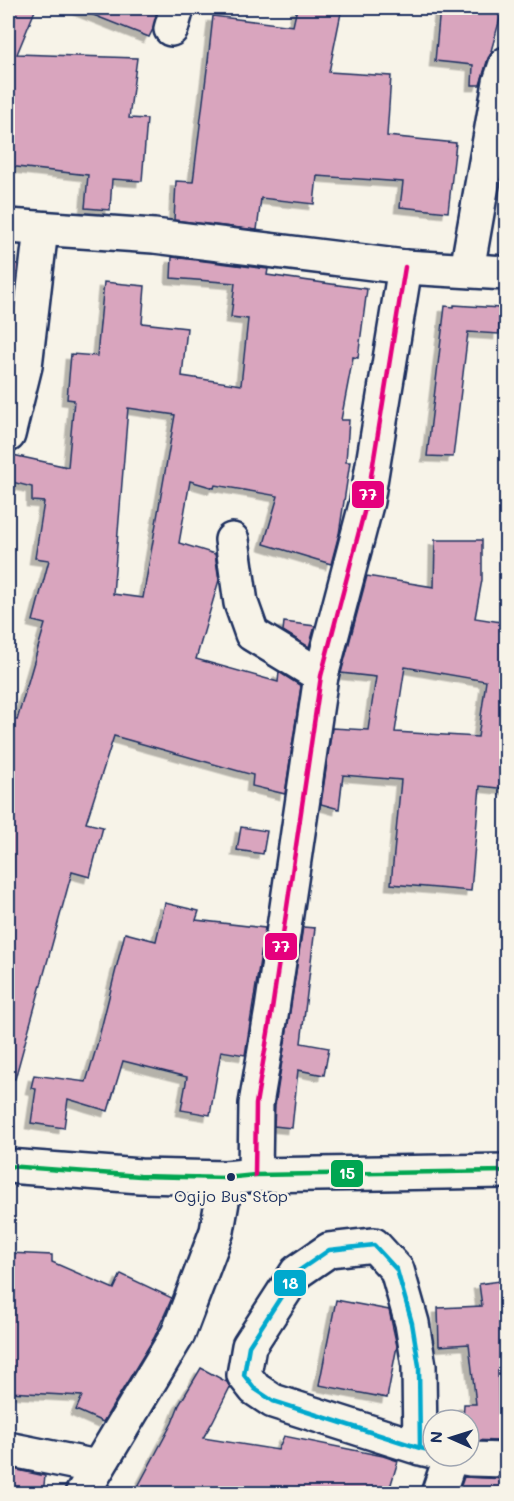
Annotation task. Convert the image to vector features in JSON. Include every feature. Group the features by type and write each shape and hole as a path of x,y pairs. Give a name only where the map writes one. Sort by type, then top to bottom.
{"main road":[{"path":"468,270 500,82 507,64"},
{"path":"8,226 154,236 405,267 507,273"},
{"path":"8,435 26,366 41,229"},
{"path":"8,1449 90,1480 178,1334 241,1176 272,1009 321,676 367,501 405,267"},
{"path":"232,540 242,603 252,634 321,676"},
{"path":"8,1167 140,1176 507,1171"},
{"path":"374,1245 397,1270 412,1323 419,1366 426,1450 273,1401 255,1389 244,1375 249,1346 297,1272 329,1250 374,1245"},
{"path":"481,1459 507,1460"},
{"path":"438,1494 448,1468"}],"building":[{"path":"8,8 36,8 17,54 137,58 129,118 147,119 142,181 112,179 110,210 85,208 88,175 8,166"},
{"path":"78,8 158,8 149,37"},
{"path":"297,8 342,8 329,72 391,76 387,136 456,143 448,212 400,207 403,182 317,176 314,204 261,198 257,230 174,220 176,181 193,182 213,16 293,26"},
{"path":"440,8 503,8 491,51 493,51 488,58 480,85 472,85 473,65 435,61"},
{"path":"172,257 268,269 267,275 367,289 358,358 353,357 341,420 349,420 346,462 350,462 339,534 331,564 264,544 278,496 215,485 214,488 190,481 179,543 215,554 219,580 196,659 278,682 279,672 301,686 285,794 252,786 253,775 114,736 86,823 103,827 90,877 72,872 15,1079 8,1078 8,736 13,719 17,720 45,624 33,621 49,560 35,558 44,502 32,501 32,487 8,481 8,454 68,467 74,400 67,399 71,354 97,356 104,282 145,286 142,323 187,328 182,376 241,385 248,319 231,317 235,283 171,278","holes":["128,408 175,415 143,598 113,594"]},
{"path":"8,263 18,264 12,319 8,318"},
{"path":"454,305 500,308 499,334 468,332 453,457 427,456 445,306 454,307"},
{"path":"435,540 482,540 482,580 475,618 507,623 507,789 480,786 471,891 391,884 401,780 343,775 339,809 321,804 332,728 368,730 376,677 341,673 367,576 434,587","holes":["405,667 486,681 478,737 395,732"]},
{"path":"284,622 315,626 309,647 283,631"},
{"path":"241,827 267,831 263,854 237,850"},
{"path":"165,903 199,911 196,920 265,928 245,1055 221,1051 210,1115 181,1110 187,1077 123,1061 108,1111 68,1099 64,1128 31,1123 36,1089 31,1088 34,1075 86,1082 125,933 156,941"},
{"path":"303,927 315,928 301,1043 329,1048 324,1075 298,1070 292,1128 274,1126 275,1106"},
{"path":"8,1253 52,1255 52,1262 114,1289 121,1274 172,1298 154,1338 103,1422 76,1410 82,1396 8,1392"},
{"path":"507,1280 507,1369 498,1370 499,1441 481,1440 481,1408 464,1408 464,1404 476,1404 469,1344 439,1346 438,1308 482,1306 479,1284"},
{"path":"336,1300 389,1310 397,1346 387,1398 319,1385"},
{"path":"201,1368 227,1382 230,1387 203,1438 278,1450 284,1436 383,1456 398,1461 388,1494 134,1494 172,1423 179,1405"},
{"path":"8,1468 45,1476 43,1494 8,1494"},
{"path":"464,1477 507,1479 507,1494 458,1494"}],"transit line":[{"name":"77","path":"255,1175 256,1104 321,676 367,501 405,267"},
{"name":"15","path":"8,1166 140,1176 226,1178 255,1175 506,1171"},
{"name":"18","path":"374,1245 397,1270 412,1323 419,1366 420,1448 273,1401 255,1389 244,1375 249,1346 297,1272 329,1250 374,1245"}],"place":[{"name":"Ogijo Bus Stop","path":"231,1177"}]}
